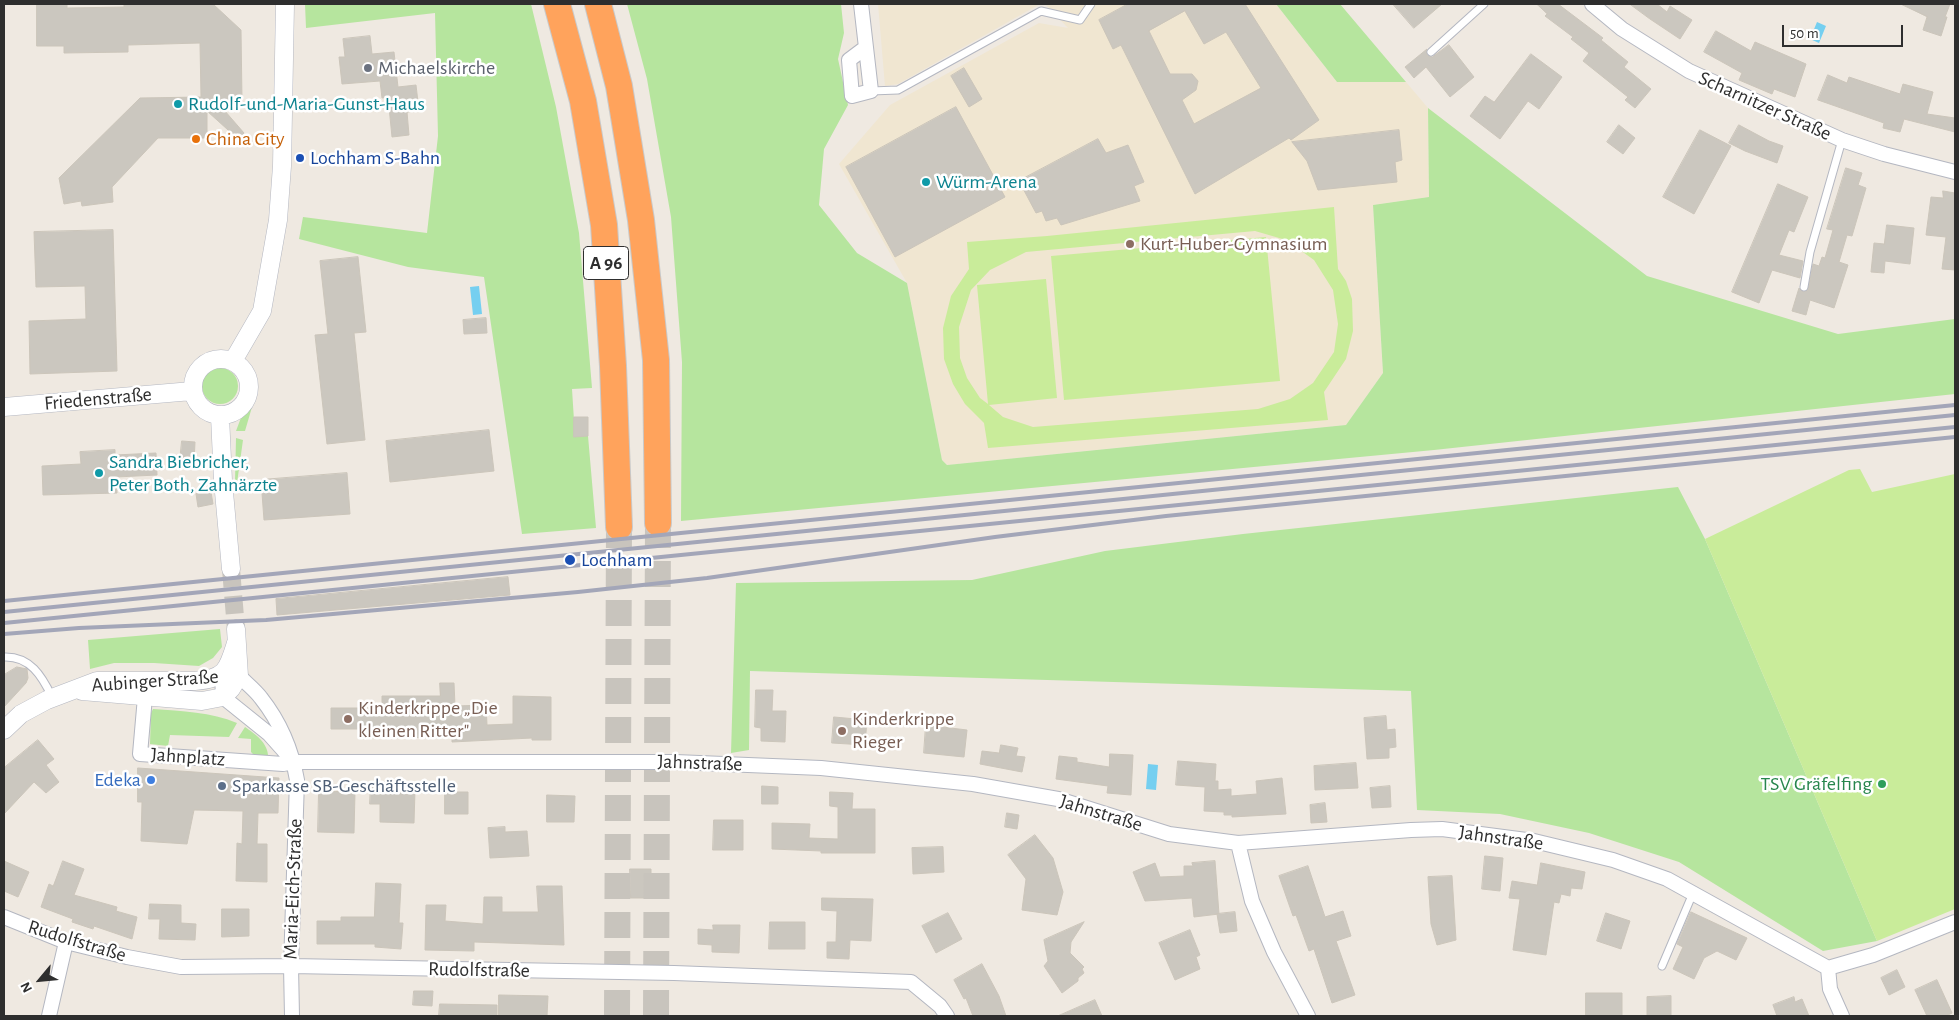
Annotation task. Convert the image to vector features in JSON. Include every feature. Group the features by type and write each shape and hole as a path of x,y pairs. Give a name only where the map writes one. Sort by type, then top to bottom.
{"highway":[{"name":"A 96","path":"558,4 584,101 604,225 613,366 618,527"},
{"name":"A 96","path":"598,4 619,86 641,220 656,360 658,523"}],"street":[{"path":"233,361 262,311 278,220 283,158 285,4"},
{"path":"861,4 871,91 852,96 849,60 865,48"},
{"name":"Scharnitzer Straße","path":"1592,4 1622,29 1689,71 1842,140 1884,154 1955,172"},
{"path":"222,358 233,361 244,370 249,383 248,397 244,405 237,412 220,416 207,412 197,403 192,390 194,378 200,368 210,361 222,358"},
{"name":"Friedenstraße","path":"4,407 192,390"},
{"path":"220,416 223,481 231,569"},
{"path":"236,636 229,665 231,689 223,697 269,734 294,762"},
{"name":"Aubinger Straße","path":"4,730 21,714 52,697 97,680 196,681 230,675"},
{"name":"Maria-Eich-Straße","path":"230,675 261,698 284,735 294,762 297,780 291,966 292,1016"},
{"name":"Aubinger Straße","path":"71,690 202,701 223,697"},
{"name":"Jahnplatz","path":"145,696 140,754 283,764 294,762"},
{"name":"Jahnstraße","path":"294,762 675,762 821,768 973,784 1058,799 1169,834 1238,843 1442,829 1534,841 1613,860 1667,879 1828,968"},
{"path":"1238,843 1252,901 1274,952 1308,1016"},
{"name":"Rudolfstraße","path":"4,917 66,942 127,957 180,967 291,966 674,973 911,982 940,1006 947,1016"},
{"path":"1842,1016 1830,989 1828,968 1873,955 1955,922"},
{"path":"49,1016 66,942"}],"lane":[{"path":"871,91 898,90 1041,11 1080,20 1091,4"},
{"path":"1431,52 1484,4"},
{"path":"1804,288 1810,252 1842,140"},
{"path":"4,657 10,657 30,664 45,683 52,697"},
{"path":"1662,966 1693,893"}],"shaded area":[{"path":"878,4 1040,4 898,84 885,86"},
{"name":"Kurt-Huber-Gymnasium","path":"1045,4 1276,4 1337,82 1406,82 1428,108 1429,197 1373,205 1383,373 1346,425 947,465 942,460 907,283 839,164 890,105 1039,23 1068,28"}],"green space":[{"path":"305,4 531,4 556,107 579,233 592,388 572,389 575,436 588,436 596,528 522,534 484,277 408,267 299,239 303,217 427,233 438,136 435,13 306,28"},
{"path":"627,4 841,4 844,33 838,59 848,105 824,149 819,205 857,253 907,283 942,460 947,465 1346,425 1383,373 1373,205 1429,197 1428,108 1647,276 1838,334 1955,319 1955,394 1434,450 681,521 682,362 671,217 647,79"},
{"path":"1276,4 1340,4 1406,82 1337,82"},
{"path":"1334,207 1338,269 1346,281 1352,299 1353,331 1346,359 1324,392 1328,420 988,448 984,423 965,404 953,384 944,359 943,328 951,296 969,269 967,242 1047,236","holes":["1255,231 1286,240 1314,260 1333,290 1338,324 1334,352 1313,383 1290,399 1258,409 1033,427 1003,417 989,405 1057,398 1046,279 977,285 988,404 980,398 967,378 960,358 959,327 971,290 990,270 1026,252"]},
{"path":"1266,237 1280,381 1064,400 1051,256"},
{"path":"220,368 232,374 238,386 232,398 220,404 208,398 202,386 208,374"},
{"path":"252,407 245,431 236,431 242,415"},
{"path":"236,438 243,440 237,483 235,482"},
{"name":"TSV Gräfelfing","path":"1860,469 1872,492 1955,474 1955,909 1877,941 1705,539 1849,470"},
{"path":"1678,487 1705,539 1877,941 1823,951 1679,862 1589,833 1500,814 1417,810 1411,691 750,671 749,750 731,753 736,583 972,580 1105,551 1243,534"},
{"path":"220,629 222,647 213,658 199,666 114,663 90,669 88,640"},
{"path":"153,709 207,714 237,723 229,737 170,735 168,746 150,744 151,713"},
{"path":"245,727 263,742 268,755 254,755 251,752 251,739 238,738"}],"water":[{"path":"1817,22 1826,26 1819,43 1810,39"},
{"path":"479,286 482,314 473,315 470,287"},
{"path":"1148,764 1158,765 1156,790 1146,789"}],"building":[{"name":"Rudolf-und-Maria-Gunst-Haus","path":"37,4 67,4 67,8 124,7 124,4 213,4 241,30 242,101 218,103 244,133 238,139 207,111 207,138 158,138 112,187 113,202 82,206 81,201 64,204 59,178 140,98 201,97 200,43 128,45 128,52 64,53 64,46 37,46"},
{"path":"1128,4 1245,4 1319,120 1291,140 1289,138 1195,194 1121,45 1113,49 1099,20","holes":["1185,11 1204,44 1226,32 1261,88 1194,124 1182,100 1196,90 1198,81 1192,74 1170,74 1149,31"]},
{"path":"1393,4 1442,4 1414,28"},
{"path":"1537,4 1558,4 1603,38 1601,40 1628,62 1624,67 1651,89 1635,108 1625,100 1628,97 1583,61 1589,53 1571,39 1573,37 1545,16 1547,14"},
{"path":"1630,4 1657,4 1667,12 1670,6 1692,20 1680,39"},
{"path":"1901,4 1950,4 1941,36 1923,30 1927,17"},
{"path":"1716,31 1751,51 1755,42 1806,64 1795,97 1774,89 1772,94 1739,80 1742,73 1704,52"},
{"path":"370,36 372,54 394,52 398,87 416,85 419,111 407,112 409,135 392,137 388,97 382,98 380,81 342,84 339,57 345,57 343,39"},
{"path":"1449,45 1474,77 1450,97 1426,67 1414,78 1405,67 1427,49 1427,55 1432,57"},
{"path":"1531,54 1562,77 1539,109 1528,101 1500,139 1470,116 1485,96 1494,102"},
{"path":"964,68 982,99 969,107 951,76"},
{"path":"1828,75 1847,83 1849,77 1900,94 1903,84 1933,92 1927,114 1955,118 1955,132 1904,119 1900,132 1883,128 1884,123 1818,100"},
{"name":"Würm-Arena","path":"956,107 1005,197 895,257 846,167"},
{"path":"1619,125 1635,138 1623,154 1607,142"},
{"path":"1739,125 1769,141 1783,146 1777,163 1729,143"},
{"path":"1399,130 1402,160 1395,162 1397,182 1318,190 1307,161 1292,142"},
{"path":"1700,130 1731,146 1694,214 1663,197"},
{"path":"1098,139 1106,153 1128,145 1144,182 1134,186 1140,201 1061,225 1057,218 1046,221 1042,211 1036,213 1019,181"},
{"path":"1846,168 1862,173 1858,185 1866,188 1852,236 1847,235 1839,262 1848,265 1834,308 1810,300 1806,315 1792,311 1799,288 1803,292 1808,290 1813,264 1819,266 1822,257 1825,258 1833,230 1827,229"},
{"path":"1778,184 1808,197 1794,232 1789,230 1779,255 1803,261 1800,278 1772,270 1759,303 1732,292"},
{"path":"1943,191 1955,193 1955,270 1942,269 1946,237 1926,235 1931,197 1943,198"},
{"path":"1887,225 1914,228 1910,264 1885,261 1884,273 1871,272 1874,243 1884,244"},
{"path":"113,230 117,371 30,374 29,321 86,319 85,286 36,287 34,232"},
{"path":"358,257 366,332 354,333 365,440 327,444 315,335 328,334 320,261"},
{"path":"486,318 487,333 464,334 463,320"},
{"path":"574,417 588,417 588,436 574,437"},
{"path":"489,430 494,471 390,482 386,441"},
{"path":"182,441 195,442 194,462 180,461"},
{"path":"115,450 115,455 156,453 157,475 116,477 117,493 43,495 42,466 81,464 80,452"},
{"path":"347,473 350,514 264,520 261,480"},
{"path":"211,492 213,504 198,507 196,494"},
{"path":"508,577 510,595 277,615 276,599"},
{"path":"17,667 27,669 28,678 26,683 4,707 4,675"},
{"path":"440,683 454,683 455,706 486,705 487,725 513,724 513,696 551,697 551,740 532,740 532,738 452,742 452,737 360,738 360,729 331,729 331,708 382,708 382,696 440,696"},
{"path":"756,690 773,690 772,711 786,711 785,742 761,741 761,728 755,727"},
{"path":"1386,716 1387,730 1395,729 1396,747 1389,748 1389,758 1367,759 1364,718"},
{"path":"834,717 867,720 865,745 832,743"},
{"path":"926,725 967,730 964,757 924,753"},
{"path":"38,740 54,759 46,765 59,782 46,793 34,782 4,814 4,768"},
{"path":"1001,745 1018,748 1016,756 1025,757 1022,772 980,764 982,751 999,753"},
{"path":"1110,754 1133,755 1131,795 1107,793 1108,786 1056,779 1059,756 1077,758 1077,762 1109,767"},
{"path":"1178,761 1216,764 1215,781 1218,781 1218,790 1231,789 1231,796 1257,794 1256,781 1282,778 1286,814 1232,817 1232,815 1224,815 1224,812 1204,811 1205,787 1176,785"},
{"path":"1356,763 1358,788 1315,790 1314,766"},
{"path":"138,768 279,778 278,813 258,813 257,844 267,844 267,882 236,881 237,843 242,844 243,811 194,810 187,844 141,841 142,802 138,802"},
{"path":"371,782 389,782 389,790 415,790 414,823 380,822 380,804 370,804"},
{"path":"762,786 778,787 778,804 762,804"},
{"path":"1390,786 1391,807 1372,808 1370,788"},
{"path":"319,791 355,792 354,833 318,832"},
{"path":"445,792 468,792 468,814 445,814"},
{"path":"830,792 853,793 852,809 875,809 875,853 821,853 821,851 772,849 772,823 810,824 809,838 838,839 838,807 830,806"},
{"path":"547,795 575,796 574,822 547,822"},
{"path":"1325,803 1327,822 1311,823 1310,805"},
{"path":"1007,813 1019,815 1017,829 1005,827"},
{"path":"714,820 743,820 743,850 713,850"},
{"path":"505,827 505,832 527,831 529,856 490,858 488,828"},
{"path":"1035,835 1053,858 1063,892 1057,915 1022,910 1026,879 1008,855"},
{"path":"943,847 944,872 913,874 912,848"},
{"path":"1485,856 1503,858 1500,891 1482,889"},
{"path":"4,861 29,872 18,897 4,891"},
{"path":"63,861 84,869 74,895 117,907 116,911 137,917 132,939 94,926 93,929 72,922 73,919 41,907 49,884 53,886"},
{"path":"1215,861 1219,914 1194,917 1192,898 1145,901 1133,872 1155,863 1160,877 1184,876 1184,866 1193,866 1192,863"},
{"path":"1541,863 1585,872 1582,889 1571,888 1570,896 1561,894 1559,903 1554,902 1546,955 1513,950 1520,899 1509,898 1512,881 1537,885"},
{"path":"1308,866 1325,917 1343,911 1351,936 1336,941 1355,995 1332,1003 1314,949 1309,951 1296,915 1293,916 1279,876"},
{"path":"630,869 651,869 651,898 631,898"},
{"path":"1452,876 1456,940 1437,945 1431,924 1428,877"},
{"path":"376,883 401,884 399,923 403,923 401,949 375,947 375,944 317,944 317,921 341,921 341,917 374,917"},
{"path":"537,886 562,886 564,945 474,942 474,951 425,950 426,905 446,905 445,921 483,924 484,897 502,897 502,912 538,912"},
{"path":"822,898 873,899 871,941 850,940 849,959 827,958 827,942 836,942 837,911 822,910"},
{"path":"150,904 181,905 181,923 196,924 195,940 159,939 160,919 149,919"},
{"path":"222,909 249,909 249,936 222,937"},
{"path":"1235,912 1237,931 1220,933 1217,914"},
{"path":"1691,912 1747,938 1736,960 1717,951 1704,958 1694,979 1673,969 1683,947 1677,944"},
{"path":"948,913 962,939 936,953 922,926"},
{"path":"1606,913 1630,921 1621,949 1597,941"},
{"path":"770,922 805,922 805,949 769,949"},
{"path":"1084,922 1071,942 1070,953 1084,967 1082,969 1084,973 1078,978 1078,981 1062,993 1044,966 1048,961 1044,940"},
{"path":"713,925 740,925 739,953 712,952 712,945 698,944 698,929 713,930"},
{"path":"1190,930 1200,955 1196,957 1200,969 1175,980 1159,943"},
{"path":"982,964 999,996 1006,1016 973,1016 966,998 964,999 954,980"},
{"path":"1897,970 1905,987 1889,995 1881,978"},
{"path":"1937,980 1952,1013 1946,1016 1927,1016 1915,990"},
{"path":"414,991 433,991 432,1006 413,1005"},
{"path":"1586,993 1622,993 1622,1016 1586,1016"},
{"path":"499,995 548,996 547,1016 499,1016"},
{"path":"1671,996 1671,1016 1647,1016 1647,997"},
{"path":"1794,997 1795,1002 1802,999 1809,1016 1777,1016 1773,1005"},
{"path":"1095,1000 1102,1016 1058,1016"},
{"path":"440,1004 497,1005 497,1016 439,1016"}],"tunnel":[{"path":"656,1016 658,523"},
{"path":"617,1016 619,527"},
{"path":"231,569 236,629"}],"railway":[{"path":"4,601 1955,405"},
{"path":"4,612 1955,415"},
{"path":"4,623 1955,427"},
{"path":"4,634 79,628 266,620 578,592 707,578 995,537 1166,516 1955,437"}],"place":[{"name":"Michaelskirche","path":"368,68"},
{"name":"Rudolf-und-Maria-Gunst-Haus","path":"178,104"},
{"name":"China City","path":"196,139"},
{"name":"Lochham S-Bahn","path":"300,158"},
{"name":"Würm-Arena","path":"926,182"},
{"name":"Kurt-Huber-Gymnasium","path":"1130,244"},
{"name":"Sandra Biebricher, Peter Both, Zahnärzte","path":"99,473"},
{"name":"Lochham","path":"570,560"},
{"name":"Kinderkrippe „Die kleinen Ritter\"","path":"348,719"},
{"name":"Kinderkrippe Rieger","path":"842,731"},
{"name":"Edeka","path":"151,780"},
{"name":"TSV Gräfelfing","path":"1882,784"},
{"name":"Sparkasse SB-Geschäftsstelle","path":"222,786"}]}
